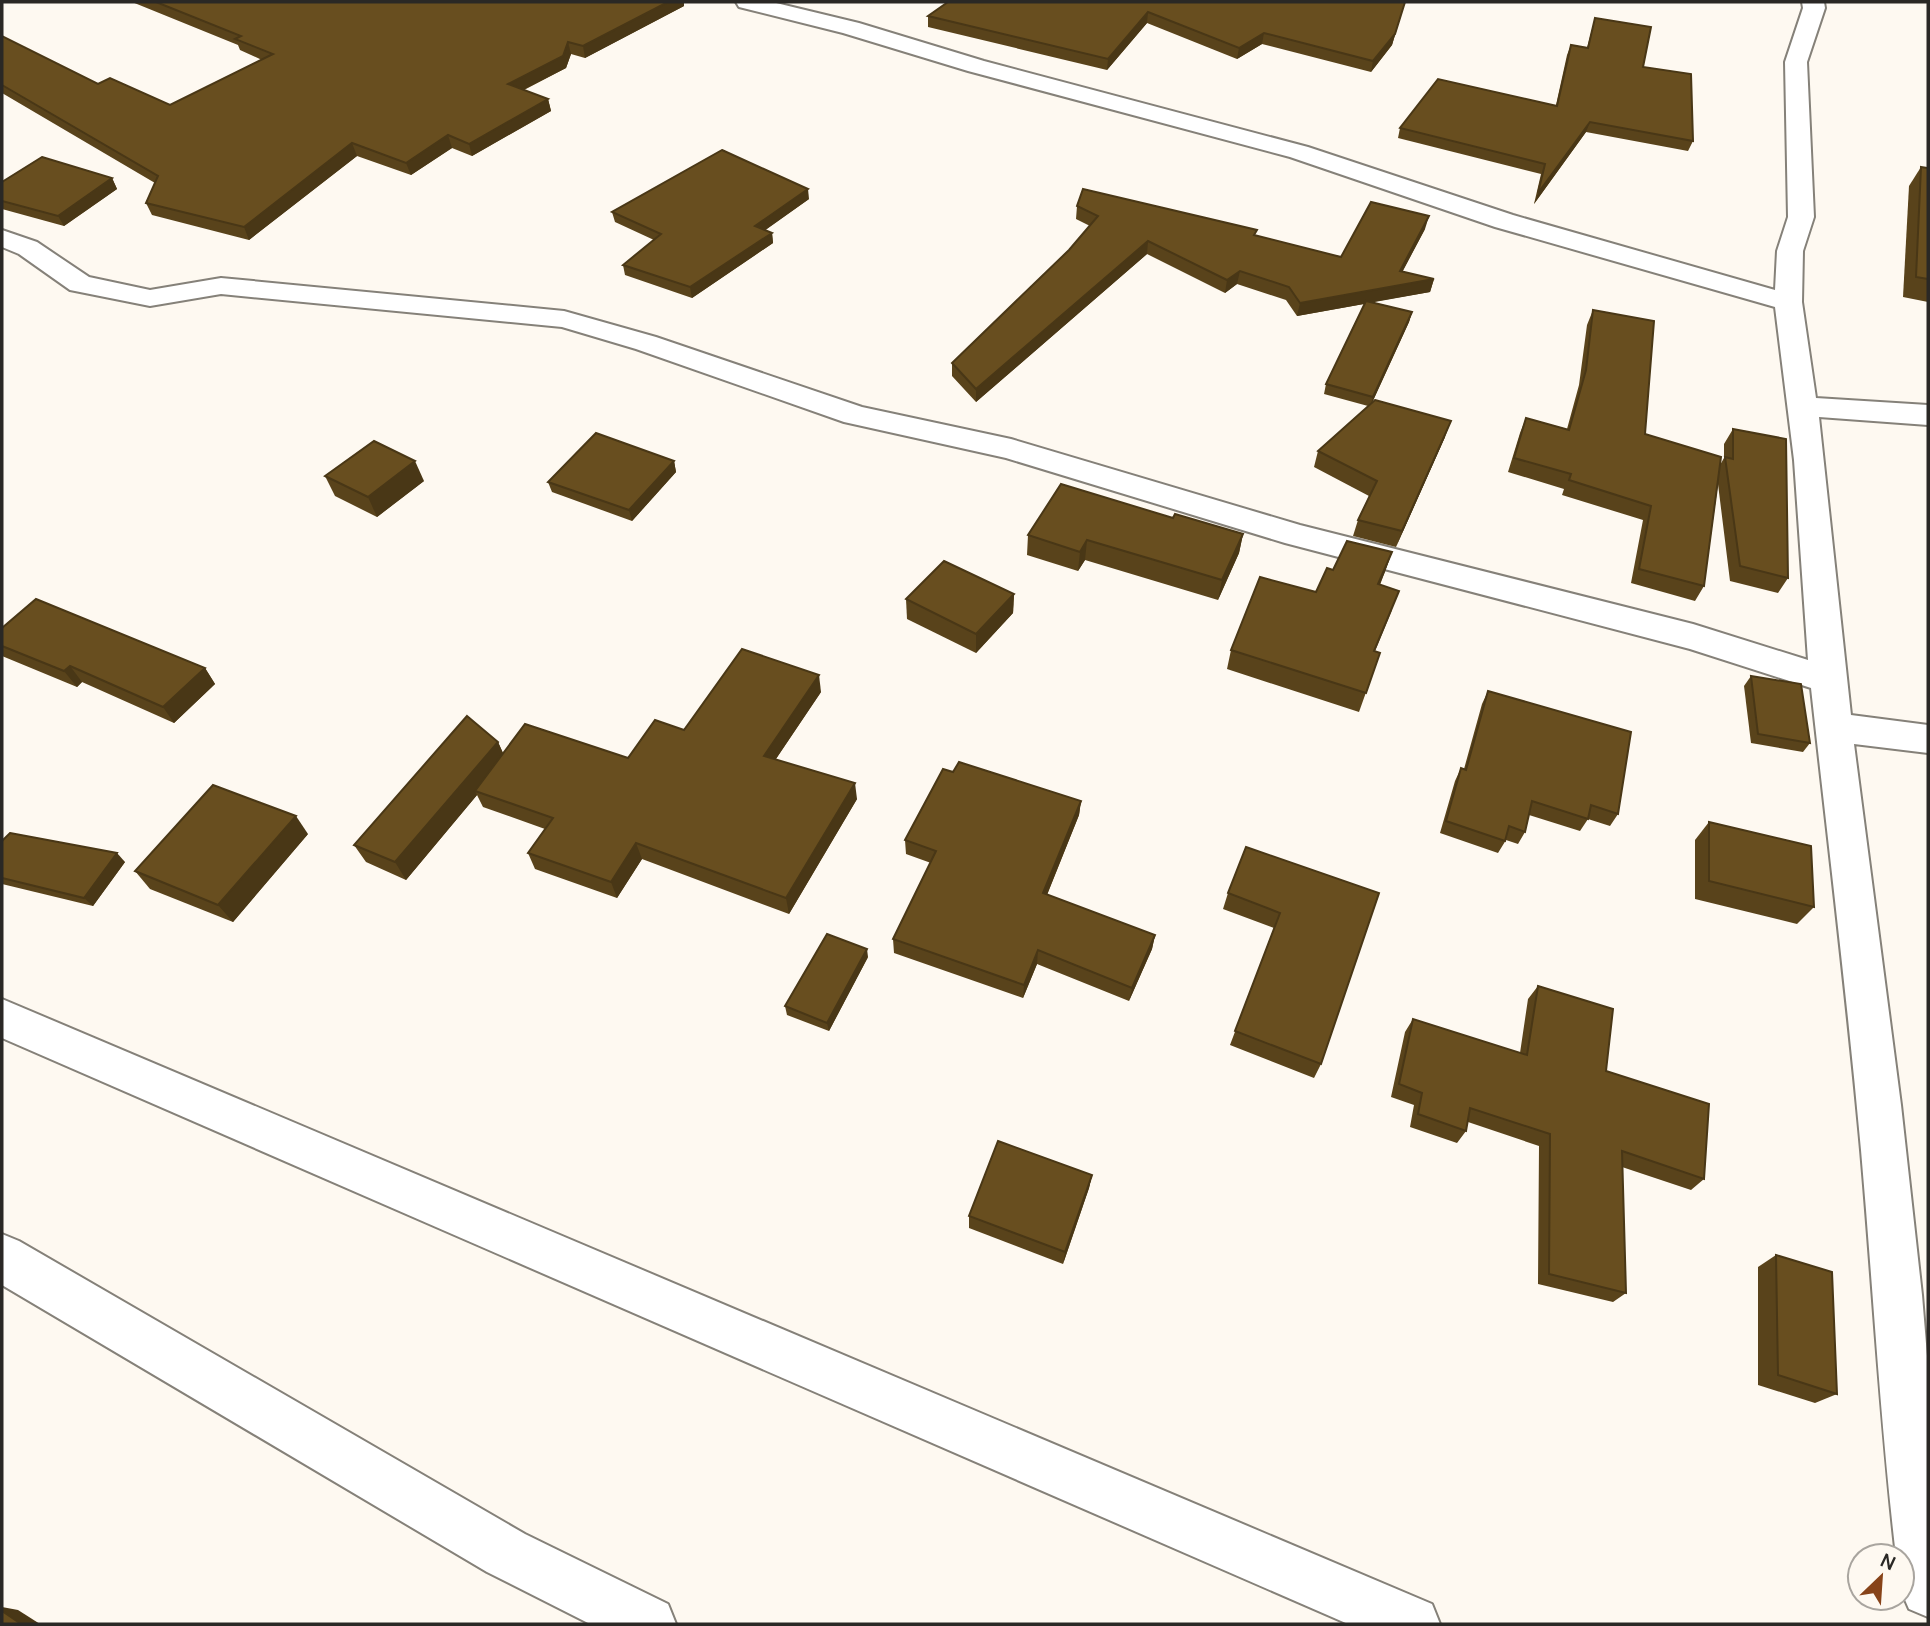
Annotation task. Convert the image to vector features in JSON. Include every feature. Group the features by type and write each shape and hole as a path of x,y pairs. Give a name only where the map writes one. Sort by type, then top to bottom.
{"street":[{"path":"747,2 851,28 976,66 1299,152 1504,220 1788,302"},
{"path":"1813,2 1814,8 1796,62 1801,217 1790,251 1788,302 1810,460 1822,636 1836,727 1880,1118 1898,1295 1909,1449 1928,1590"},
{"path":"2,238 28,248 80,284 150,298 221,286 564,319 855,415 1011,449 1297,535 1693,637 1830,680"},
{"path":"1802,406 1928,415"},
{"path":"1836,727 1928,739"},
{"path":"2,1018 1412,1624"},
{"path":"2,1258 506,1553 648,1624"}],"building":[{"path":"156,2 668,2 583,46 568,42 563,56 508,84 548,99 469,144 448,135 406,163 352,143 244,227 146,203 158,176 2,85 2,36 98,84 110,78 170,105 273,54 235,39 241,36"},
{"path":"948,2 1405,2 1395,34 1373,61 1264,33 1239,48 1148,12 1108,59 928,16"},
{"path":"1595,18 1651,27 1643,67 1691,74 1693,141 1590,122 1538,193 1545,164 1400,128 1438,79 1557,106 1571,45 1588,48"},
{"path":"722,150 808,189 755,226 772,233 690,287 623,265 661,234 612,212"},
{"path":"42,157 112,178 58,216 2,201 2,182"},
{"path":"1921,167 1928,168 1928,279 1916,277"},
{"path":"1083,189 1257,230 1254,235 1341,257 1371,202 1429,216 1400,271 1434,279 1300,303 1289,287 1240,271 1227,280 1148,241 976,389 952,363 1069,250 1098,216 1077,206"},
{"path":"1366,301 1412,312 1373,397 1326,384"},
{"path":"1593,310 1654,321 1645,434 1721,457 1704,586 1639,569 1651,506 1569,480 1571,474 1514,458 1526,418 1569,430 1586,370"},
{"path":"1375,400 1451,421 1402,531 1358,520 1377,481 1318,451"},
{"path":"1733,429 1786,439 1788,578 1740,566 1725,457 1733,459"},
{"path":"596,433 674,461 629,510 548,482"},
{"path":"374,441 415,461 368,497 325,476"},
{"path":"1061,484 1173,518 1175,514 1243,534 1222,580 1087,540 1080,552 1028,535"},
{"path":"1347,541 1392,552 1378,584 1399,591 1374,651 1380,653 1366,693 1231,650 1260,577 1316,592 1327,568 1333,570"},
{"path":"944,561 1014,594 976,634 906,599"},
{"path":"36,599 205,668 163,707 70,666 64,671 2,646 2,628"},
{"path":"742,649 819,675 764,756 855,783 786,898 636,843 611,882 528,853 553,818 475,791 525,724 628,758 655,720 684,730"},
{"path":"1751,676 1801,684 1810,743 1758,734"},
{"path":"1488,691 1631,732 1618,814 1591,805 1588,819 1532,801 1525,832 1509,826 1505,841 1446,821 1461,768 1466,770"},
{"path":"467,716 498,742 395,862 354,845"},
{"path":"959,762 1081,801 1043,893 1155,935 1132,988 1038,950 1024,985 893,939 936,851 905,840 943,769 953,772"},
{"path":"213,785 296,816 218,905 135,871"},
{"path":"1709,822 1811,846 1814,907 1709,881"},
{"path":"10,833 117,853 84,898 2,878 2,841"},
{"path":"1246,847 1379,893 1321,1064 1235,1031 1280,913 1228,893"},
{"path":"827,934 867,949 827,1023 785,1006"},
{"path":"1538,986 1613,1009 1606,1071 1709,1104 1704,1179 1622,1151 1626,1293 1549,1274 1550,1134 1470,1108 1466,1131 1418,1114 1422,1093 1399,1084 1413,1019 1527,1055"},
{"path":"998,1141 1092,1175 1065,1252 969,1216"},
{"path":"1776,1255 1832,1272 1837,1394 1778,1375"},
{"path":"2,1611 21,1624 2,1624"}]}
